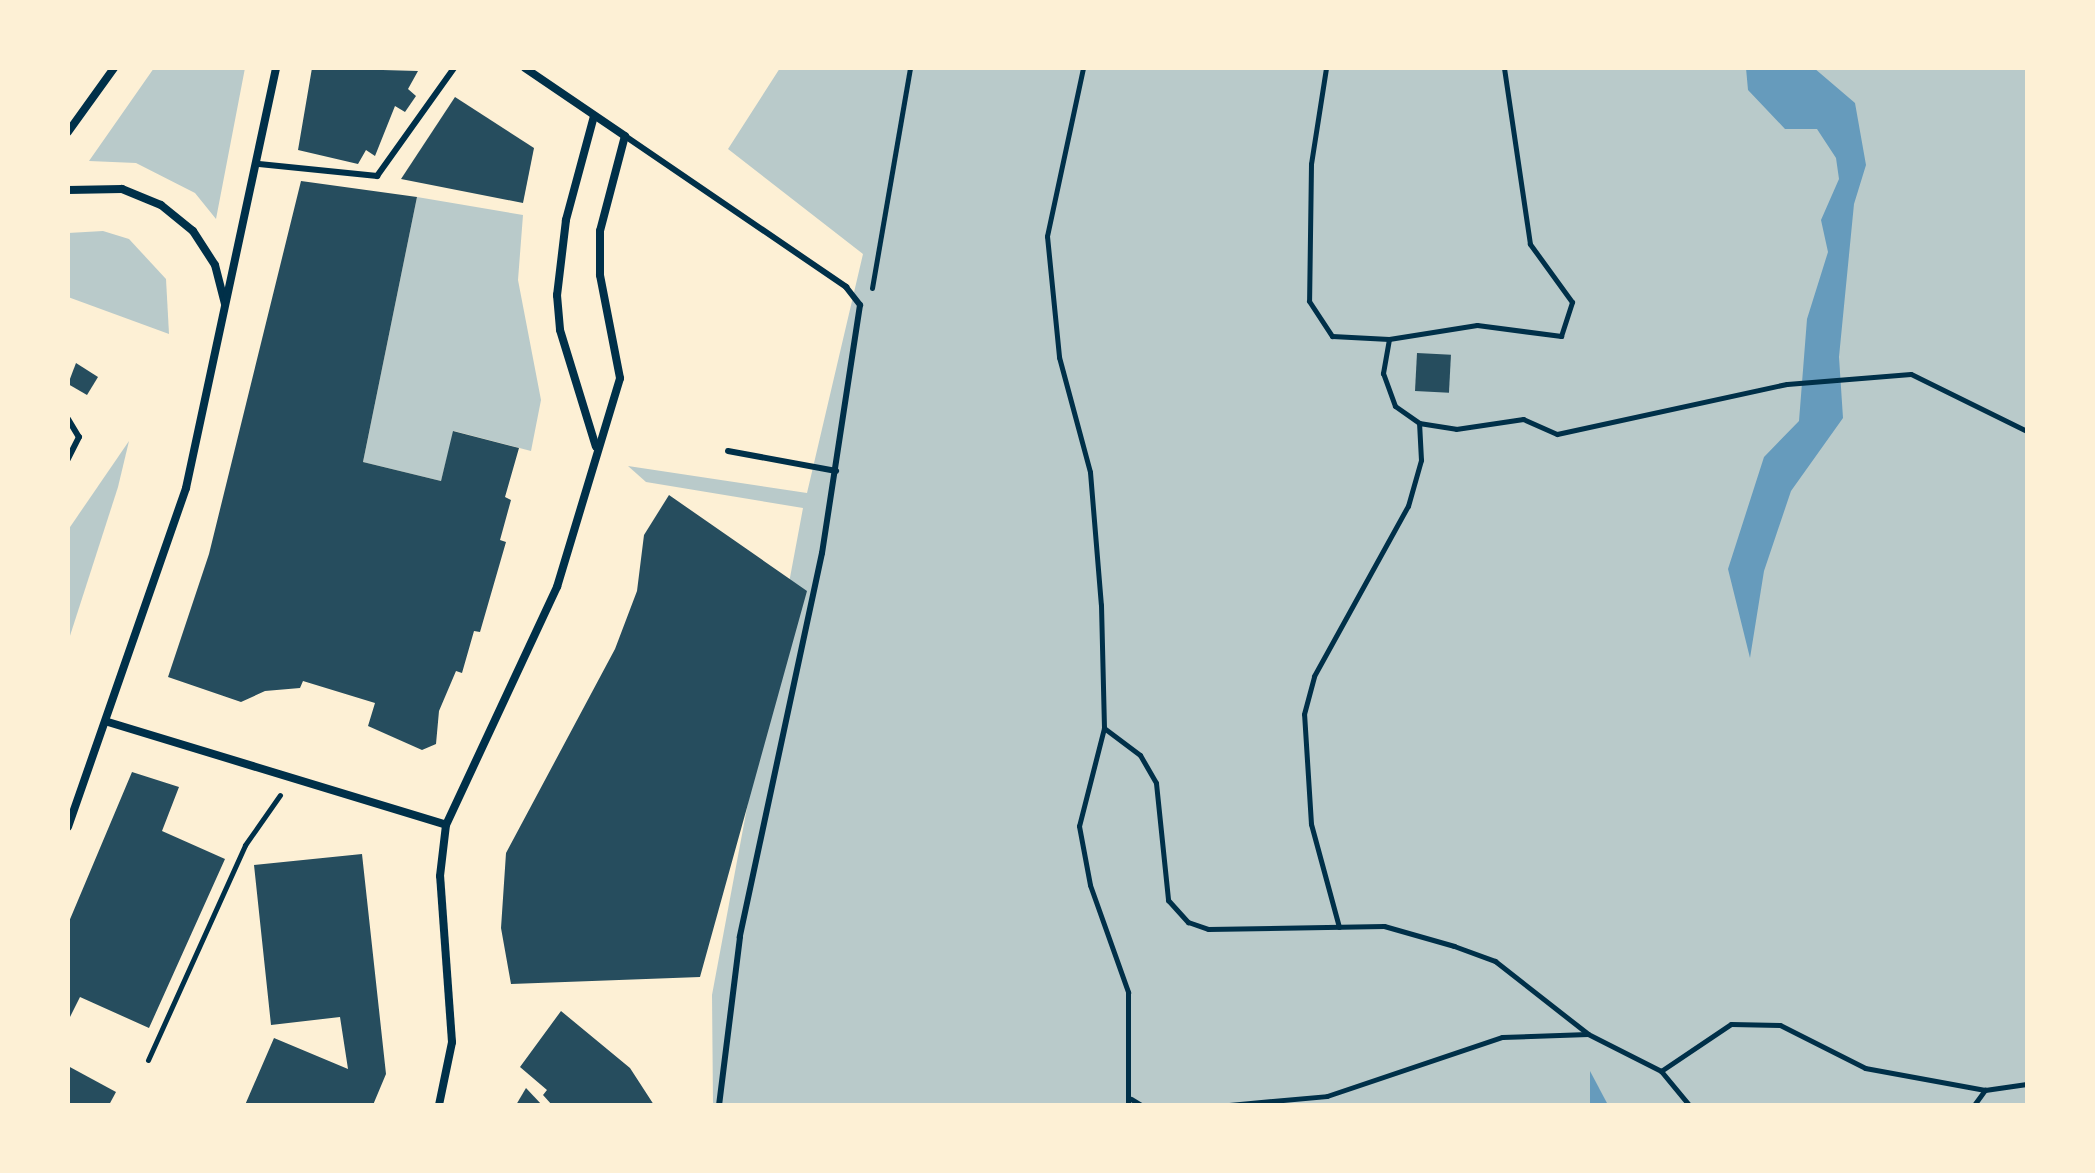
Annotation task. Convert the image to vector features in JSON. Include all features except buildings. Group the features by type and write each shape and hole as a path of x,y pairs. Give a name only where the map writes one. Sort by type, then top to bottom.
{"street":[{"path":"68,132 114,68"},
{"path":"68,827 108,722 186,488 259,164 276,68"},
{"path":"439,1105 452,1042 440,876 446,825 529,659 620,378 600,275 600,231 625,136 525,68"},
{"path":"594,116 566,220 557,295 560,330 597,448"},
{"path":"68,190 122,189 161,205 193,231 215,265 225,305"},
{"path":"108,722 446,825"}],"lane":[{"path":"259,164 377,176 454,68"},
{"path":"625,136 833,278 860,305 836,471 740,937 719,1105"},
{"path":"68,419 79,437 68,459"},
{"path":"728,451 836,471"}],"path":[{"path":"1083,68 1047,236 1059,357 1090,472 1104,728 1079,826 1090,885 1128,992 1130,1102 1141,1105"},
{"path":"1326,68 1311,164 1309,301 1332,336 1389,339 1477,325 1561,336 1572,302 1530,244 1504,68"},
{"path":"1389,339 1387,384 1395,406 1419,423 1456,429 1523,419 1557,434 1787,384 1854,374 1911,374 2027,431"},
{"path":"1339,927 1311,824 1304,714 1314,676 1408,506 1421,460 1419,423"},
{"path":"1104,728 1140,755 1156,783 1168,900 1188,922 1208,929 1384,926 1495,961 1588,1034 1661,1071 1689,1105"},
{"path":"148,1060 245,845 292,778"},
{"path":"1661,1071 1731,1024 1780,1025 1865,1068 1985,1090 2027,1084"},
{"path":"1229,1105 1327,1096 1502,1037 1588,1034"},
{"path":"1974,1105 1985,1090"}],"shaded area":[{"path":"154,68 245,68 216,219 195,193 136,163 89,161"},
{"path":"780,68 2027,68 2027,1105 713,1105 712,995 803,508 646,482 628,466 807,493 863,254 728,149"},
{"path":"417,197 523,215 518,280 541,400 531,451 454,431 441,481 363,462"},
{"path":"103,231 129,239 166,279 169,334 68,297 68,233"},
{"path":"129,441 118,487 68,642 68,530"}],"water":[{"path":"1746,68 1814,68 1855,103 1866,165 1854,204 1839,357 1843,418 1791,491 1764,571 1750,658 1728,569 1764,457 1799,421 1807,319 1828,252 1821,220 1839,179 1836,158 1817,129 1785,129 1748,90"},
{"path":"1590,1071 1608,1105 1590,1105"}]}
